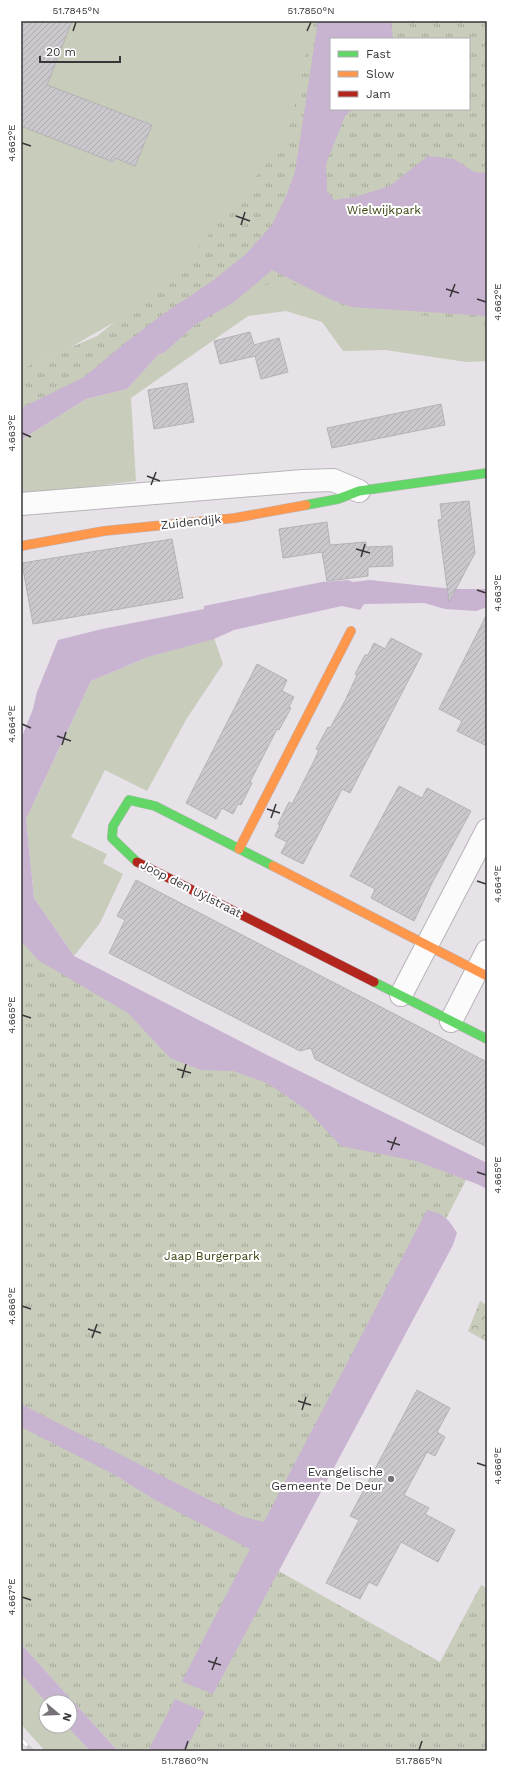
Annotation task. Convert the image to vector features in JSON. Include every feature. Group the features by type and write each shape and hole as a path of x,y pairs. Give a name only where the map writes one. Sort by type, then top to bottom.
{"street":[{"name":"Zuidendijk","path":"21,546 104,531 235,518 338,499 358,491 487,473"},
{"path":"21,504 303,481 333,480 358,491"},
{"path":"239,849 352,631"},
{"name":"Joop den Uylstraat","path":"482,973 155,806 129,800 113,826 112,838 138,863 487,1039"},
{"path":"401,995 487,830"},
{"path":"451,1021 482,973 487,951"}],"green space":[{"path":"21,21 318,21 299,151 206,250 142,306 66,350 21,369"},
{"name":"Wielwijkpark","path":"313,21 487,21 487,351 484,322 349,308 278,278 111,384 21,423 21,369 97,336 180,270 287,138"},
{"path":"272,270 487,316 487,361 467,362 385,350 343,351 322,322 286,311 248,316 131,398 136,481 21,495 21,440 86,399 127,389 158,355 165,352 195,325"},
{"path":"214,638 223,664 187,718 147,791 105,770 71,837 107,854 103,863 123,874 100,923 74,956 34,898 26,819 91,681 148,657"},
{"name":"Jaap Burgerpark","path":"21,907 58,955 468,1176 268,1565 440,1662 481,1585 487,1589 487,1751 118,1751 78,1707 78,1694 66,1694 21,1644"},
{"path":"480,1301 487,1305 487,1342 468,1331"},
{"path":"21,1674 39,1694 38,1734 74,1734 90,1751 45,1751 21,1724"}],"shaded area":[{"path":"318,21 391,21 393,38 330,38 330,110 352,110 345,116 326,164 327,191 334,200 355,197 390,186 428,156 454,159 474,172 487,173 487,316 352,307 332,300 272,270 234,302 195,325 165,352 158,355 127,389 86,399 21,440 21,408 84,377 163,314 211,282 246,254 272,225 287,194 295,172"},
{"path":"348,580 353,582 370,580 452,589 487,589 487,607 476,611 445,609 424,603 364,604 360,610 342,606 234,630 214,639 148,657 91,681 26,819 34,898 74,956 271,1057 487,1163 487,1189 416,1161 341,1146 307,1110 267,1083 233,1071 201,1070 170,1058 128,1013 38,960 21,941 21,739 33,709 37,692 58,640 102,629 204,609 204,606 322,582"},
{"path":"427,1210 442,1215 451,1224 457,1233 453,1245 213,1694 185,1683 182,1681 250,1549 155,1500 115,1475 21,1427 21,1404 241,1516 264,1522"},
{"path":"21,1644 66,1694 39,1694 21,1674"},
{"path":"175,1699 205,1712 185,1751 148,1751"},
{"path":"78,1707 118,1751 90,1751 74,1734 78,1734"}],"building":[{"path":"21,21 72,21 47,85 152,125 135,166 115,158 113,162 21,126"},
{"path":"250,332 254,345 279,338 288,372 261,379 255,356 220,364 214,341"},
{"path":"187,383 194,422 154,429 148,390"},
{"path":"441,404 445,425 332,448 327,428"},
{"path":"469,501 475,553 449,602 438,520 442,519 440,504"},
{"path":"327,522 330,545 366,542 366,547 392,546 393,566 368,567 368,576 327,581 322,552 283,558 279,529"},
{"path":"172,539 183,598 33,624 22,563"},
{"path":"487,614 487,746 457,731 462,721 439,709"},
{"path":"391,638 422,654 350,793 342,789 303,864 281,853 287,842 275,836 280,825 278,824 289,802 292,804 319,750 316,749 345,701 357,675 355,674 365,655 368,655 374,643 385,649"},
{"path":"257,664 287,680 282,691 294,697 289,707 291,708 279,730 277,729 250,782 252,783 241,805 238,804 233,814 222,808 216,819 186,803"},
{"path":"399,786 422,798 427,788 471,811 432,883 414,921 371,898 375,889 350,876"},
{"path":"136,880 487,1062 487,1147 315,1059 311,1048 300,1051 109,953 125,920 117,916"},
{"name":"Evangelische Gemeente De Deur","path":"417,1390 450,1408 437,1432 445,1437 435,1456 427,1452 404,1495 429,1508 425,1514 455,1530 438,1562 401,1542 377,1586 369,1582 360,1599 326,1583 359,1520 350,1516"}],"railway":[{"path":"21,1739 32,1751"}],"traffic: fast":[{"path":"306,505 338,499 359,491 487,473"},
{"path":"137,862 112,838 113,826 129,800 155,806 273,866"},
{"path":"374,982 487,1039"}],"traffic: slow":[{"path":"21,546 104,531 235,518 306,505"},
{"path":"239,849 351,631"},
{"path":"273,866 487,976"}],"traffic: jam":[{"path":"137,862 374,982"}],"place":[{"name":"Evangelische Gemeente De Deur","path":"391,1479"}]}
